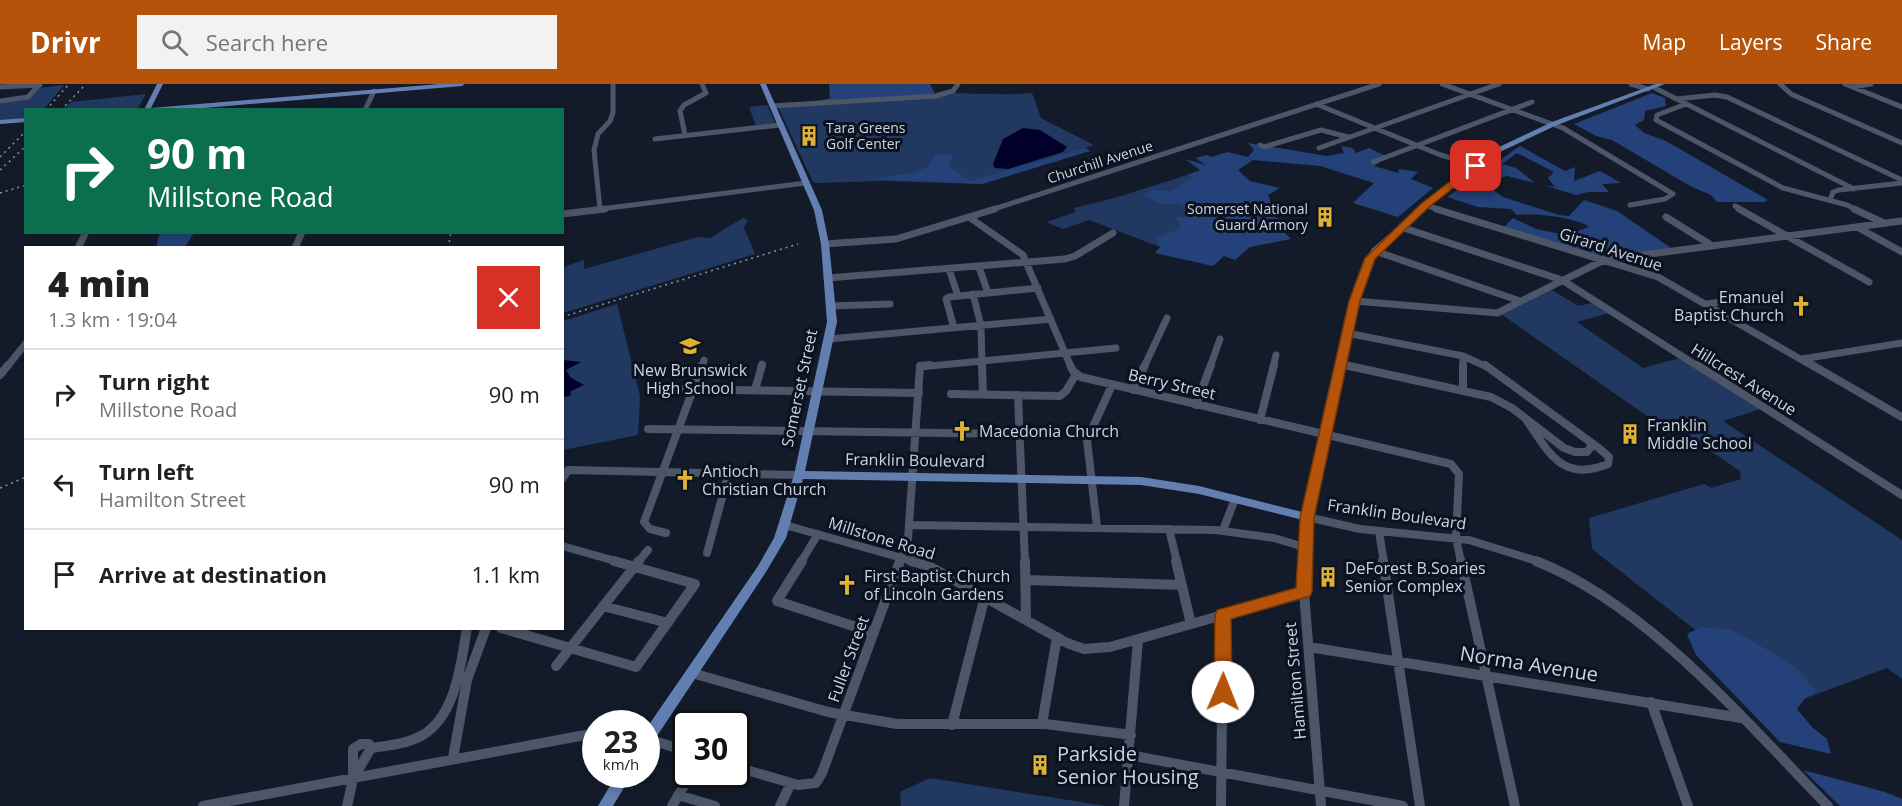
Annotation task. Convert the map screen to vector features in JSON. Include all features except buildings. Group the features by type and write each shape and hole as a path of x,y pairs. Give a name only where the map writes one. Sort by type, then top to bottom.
{"main road":[{"path":"152,106 160,84"},
{"path":"176,108 415,86 462,84"},
{"name":"Somerset Street","path":"660,718 762,569 785,525 799,475 832,322 825,244 818,210 763,84"},
{"name":"Hamilton Street","path":"1307,518 1355,301 1367,264 1375,251 1425,205 1476,166 1519,140 1662,84"},
{"path":"0,122 24,120"},
{"name":"Franklin Boulevard","path":"799,475 1141,481 1178,486 1307,518"},
{"path":"605,806 616,788"}],"street":[{"path":"0,87 40,84"},
{"path":"0,101 28,97 40,84"},
{"path":"600,209 594,150 598,134 610,121 613,113 613,84"},
{"path":"685,135 680,111 684,105 706,93 702,84"},
{"path":"772,106 936,96 952,91 958,84"},
{"name":"Churchill Avenue","path":"825,244 906,238 1379,84"},
{"path":"1442,84 1555,125 1593,145 1673,194 1665,199 1630,205"},
{"path":"1319,148 1499,84"},
{"path":"1631,84 1651,88 1676,99 1854,189"},
{"path":"1779,84 1791,94 1902,143"},
{"path":"1845,84 1902,107"},
{"path":"1853,87 1871,84"},
{"path":"365,108 374,91"},
{"path":"1676,99 1715,95 1727,97 1902,181"},
{"path":"1373,162 1532,102"},
{"path":"1316,104 1476,166"},
{"path":"1686,104 1657,116 1656,120 1783,188 1847,205 1885,223"},
{"path":"655,139 780,125"},
{"path":"1260,145 1264,147 1321,130 1348,137"},
{"path":"1830,200 1833,192 1902,181"},
{"path":"564,214 806,183"},
{"name":"Girard Avenue","path":"1425,205 1658,277 1902,417"},
{"path":"1735,206 1869,282"},
{"path":"951,394 1060,396 1066,391 1076,374 1064,352 1026,262 1013,246 969,217"},
{"path":"1666,217 1712,245"},
{"path":"1355,301 1497,313 1604,260 1902,221"},
{"name":"Hillcrest Avenue","path":"1401,227 1562,280 1902,495"},
{"path":"1856,227 1902,252"},
{"path":"827,278 949,270 1075,256 1113,233"},
{"path":"1375,251 1520,302"},
{"path":"979,267 988,293"},
{"path":"949,270 958,296"},
{"path":"954,328 946,299 1038,288"},
{"path":"973,294 981,326 983,394"},
{"path":"1707,304 1775,294"},
{"path":"832,306 890,304"},
{"path":"1133,390 1167,318"},
{"path":"829,339 1051,320"},
{"path":"1347,333 1463,356 1487,365 1609,457 1608,464 1583,472 1564,468 1525,418"},
{"path":"1196,405 1220,339"},
{"path":"1802,359 1902,343"},
{"path":"0,375 24,345"},
{"path":"981,360 1116,348"},
{"path":"1260,420 1276,355"},
{"path":"1463,356 1463,390"},
{"path":"666,533 652,531 646,527 644,522 704,360"},
{"name":"Fuller Street","path":"791,783 798,785 816,783 822,773 908,539 920,366 981,360"},
{"path":"755,390 762,364"},
{"path":"1340,364 1491,397 1525,418 1564,448 1584,453 1593,444"},
{"name":"Berry Street","path":"1076,374 1112,385 1454,466 1459,474 1456,538"},
{"path":"1097,527 1087,447 1088,434 1112,385"},
{"path":"662,389 919,393"},
{"path":"1018,395 1027,580 1026,620"},
{"path":"648,429 1020,434"},
{"path":"564,476 568,470 799,475"},
{"path":"707,553 729,472"},
{"path":"1223,530 1235,499"},
{"name":"Franklin Boulevard","path":"1307,518 1379,532 1456,538 1512,551 1543,562 1602,594 1645,625 1742,718 1828,806"},
{"name":"Hamilton Street","path":"1307,518 1304,547 1304,592 1321,806"},
{"name":"Millstone Road","path":"785,525 938,570 1057,637 1084,649 1110,647 1138,640 1304,592"},
{"path":"909,525 1025,525 1223,530 1277,539 1304,547"},
{"path":"1169,529 1191,624"},
{"path":"1379,532 1420,806"},
{"path":"818,534 777,602 874,633"},
{"path":"1456,538 1515,806"},
{"path":"508,630 636,667 695,584 564,547"},
{"path":"556,666 648,550"},
{"path":"1027,580 1182,585"},
{"path":"952,725 985,596"},
{"path":"603,606 668,623"},
{"path":"1221,806 1223,615"},
{"path":"347,806 353,779 371,748 422,736 440,720 450,699 467,630"},
{"path":"453,758 467,680 485,630"},
{"path":"1042,724 1057,637"},
{"path":"1124,806 1138,640"},
{"name":"Norma Avenue","path":"1309,647 1742,718"},
{"path":"692,673 787,702 897,724 1042,724 1082,727 1131,735"},
{"path":"1651,702 1688,806"},
{"path":"203,806 582,735"},
{"path":"1129,755 1403,806"},
{"path":"750,771 791,783 780,806"},
{"path":"672,806 682,788"},
{"path":"678,795 715,806"}],"shaded area":[{"path":"829,84 930,84 935,94 815,102 830,98"},
{"path":"64,85 45,108 24,108 24,118 0,121 0,102 25,100 38,88"},
{"path":"949,93 1032,93 1041,118 1094,145 1086,148 1090,151 982,184 885,181 815,183 778,107"},
{"path":"1652,93 1665,98 1666,106 1645,111 1644,120 1635,125 1644,133 1666,141 1768,200 1764,202 1717,202 1711,195 1690,186 1612,140 1596,136 1574,124"},
{"path":"146,94 138,108 64,108 71,102"},
{"path":"767,105 776,124 756,126 749,107"},
{"path":"1023,128 1040,130 1067,147 1063,152 1008,169 995,168 993,164 1003,139"},
{"path":"1248,143 1327,156 1344,153 1341,146 1353,148 1356,153 1369,148 1388,157 1374,166 1398,173 1399,169 1418,172 1411,179 1433,188 1398,217 1353,203 1374,183 1320,166 1253,160 1238,170 1250,181 1280,188 1268,195 1272,206 1288,203 1294,206 1265,214 1298,225 1284,232 1291,239 1250,247 1235,260 1224,256 1213,266 1155,253 1160,247 1156,238 1180,229 1177,217 1184,217 1188,211 1179,204 1161,204 1142,196 1153,189 1170,191 1192,178 1187,175 1200,170 1185,159 1206,165 1195,158 1207,155 1212,157 1227,152 1248,157 1254,150"},
{"path":"1520,146 1565,171 1575,167 1574,181 1600,171 1621,183 1602,184 1609,192 1588,192 1576,195 1543,185 1555,187 1548,178 1554,172 1517,153 1502,164 1516,168 1535,183 1507,176 1483,182 1503,197 1559,215 1569,216 1584,200 1617,211 1674,250 1604,260 1503,228 1513,218 1536,229 1566,235 1589,227 1583,224 1554,216 1517,215 1511,209 1478,207 1447,197"},
{"path":"1085,148 1090,151 982,184 872,179 911,173 928,167 936,154 953,155 949,166 970,181"},
{"path":"1187,175 1193,178 1170,191 1153,189 1142,196 1161,204 1179,204 1188,211 1181,229 1160,247 1089,220 1063,229 1046,222 1076,212 1074,208"},
{"path":"743,218 748,220 744,228 755,254 564,313 564,267 584,260 584,269 698,237 710,238"},
{"path":"159,234 193,234 186,246 156,246"},
{"path":"1547,287 1578,306 1597,302 1613,312 1577,322 1643,368 1680,358 1761,409 1723,421 1902,540 1902,679 1887,668 1790,704 1592,549 1589,518 1704,484 1711,488 1741,479 1740,471 1669,423 1647,416 1498,312"},
{"path":"617,304 640,396 638,435 564,450 564,321"},
{"path":"564,360 581,362 566,370 570,377 584,385 571,391 570,396 564,397"},
{"path":"1701,627 1730,630 1753,641 1795,667 1817,691 1805,698 1797,709 1812,727 1827,739 1831,754 1780,742 1696,655 1687,634"},
{"path":"1803,770 1885,792 1902,799 1902,806 1840,806"},
{"path":"930,778 1106,806 901,806 900,792"}],"railway":[{"path":"48,108 69,84"},
{"path":"63,108 86,84"},
{"path":"0,157 24,133"},
{"path":"0,170 24,148"},
{"path":"0,193 24,186"},
{"path":"448,246 451,234"},
{"path":"564,316 798,244"},
{"path":"0,488 24,478"}],"place":[{"name":"Tara Greens Golf Center","path":"809,136"},
{"name":"Somerset National Guard Armory","path":"1325,217"},
{"name":"Emanuel Baptist Church","path":"1801,306"},
{"name":"New Brunswick High School","path":"690,346"},
{"name":"Macedonia Church","path":"962,431"},
{"name":"Franklin Middle School","path":"1630,434"},
{"name":"Antioch Christian Church","path":"685,480"},
{"name":"DeForest B.Soaries Senior Complex","path":"1328,577"},
{"name":"First Baptist Church of Lincoln Gardens","path":"847,585"},
{"name":"Parkside Senior Housing","path":"1040,765"}],"route":[{"path":"1223,692 1223,615 1304,592 1304,547 1307,518 1347,333 1367,264 1375,251 1425,205 1476,166"}]}
